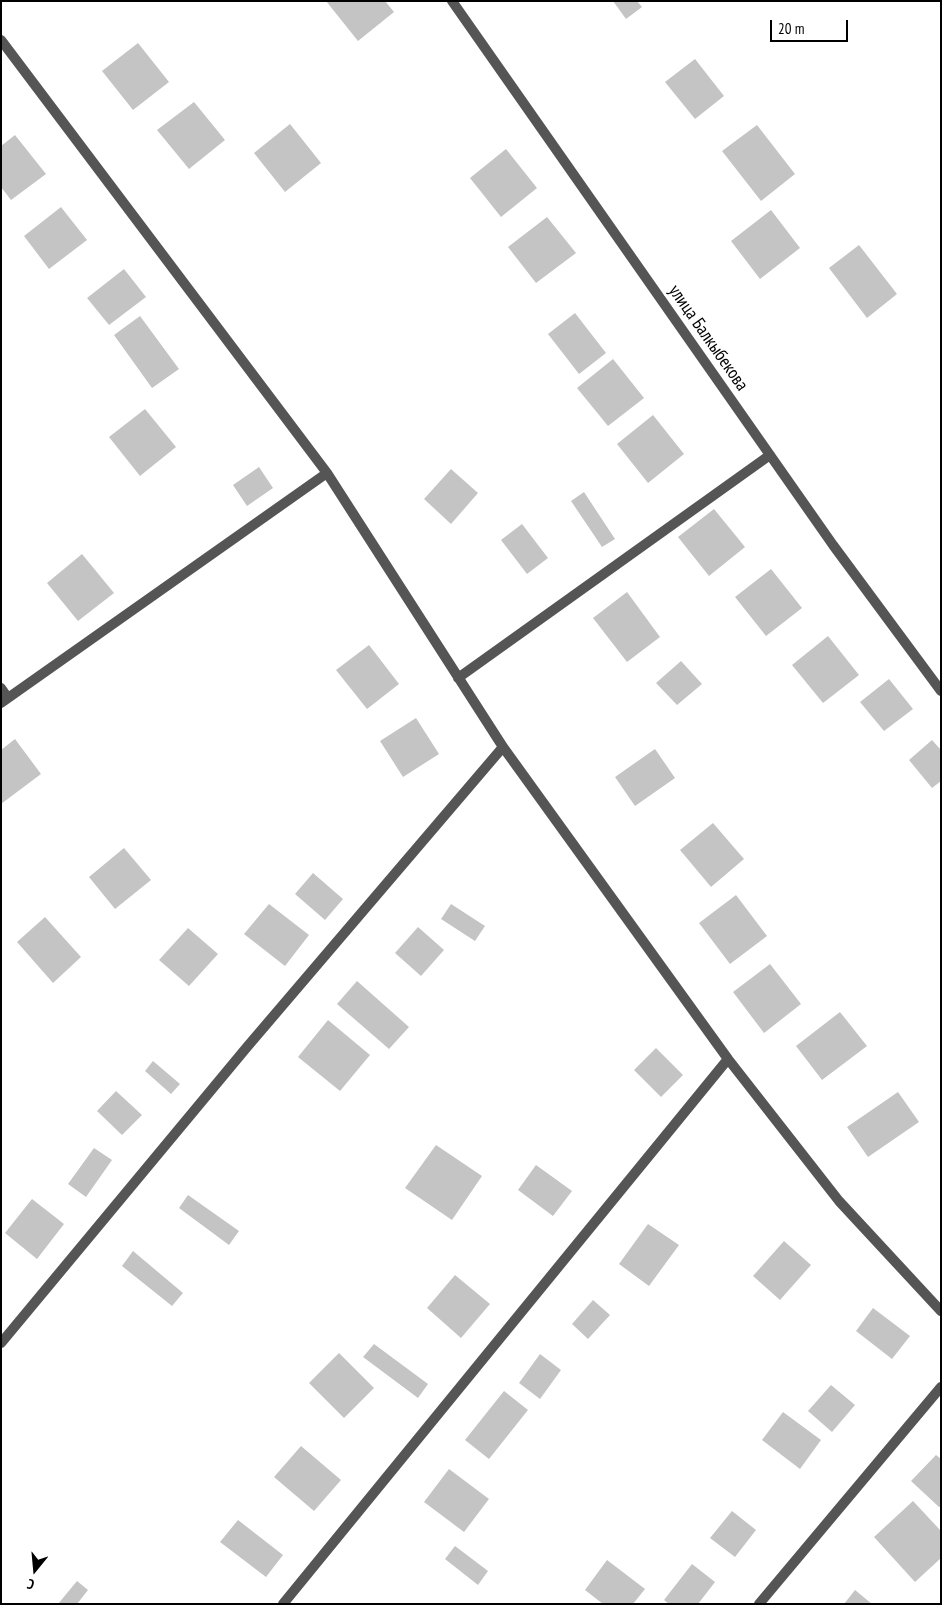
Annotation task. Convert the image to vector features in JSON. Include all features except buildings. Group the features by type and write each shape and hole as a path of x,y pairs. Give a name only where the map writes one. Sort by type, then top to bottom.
{"street":[{"name":"улица Балкыбекова","path":"452,1 833,545 941,691"},
{"path":"1,40 327,472 503,747 728,1059 839,1201 941,1311"},
{"path":"458,678 770,456"},
{"path":"1,688 5,700 327,472"},
{"path":"1,1343 247,1047 503,747"},
{"path":"283,1604 728,1059"},
{"path":"759,1604 941,1387"}]}
